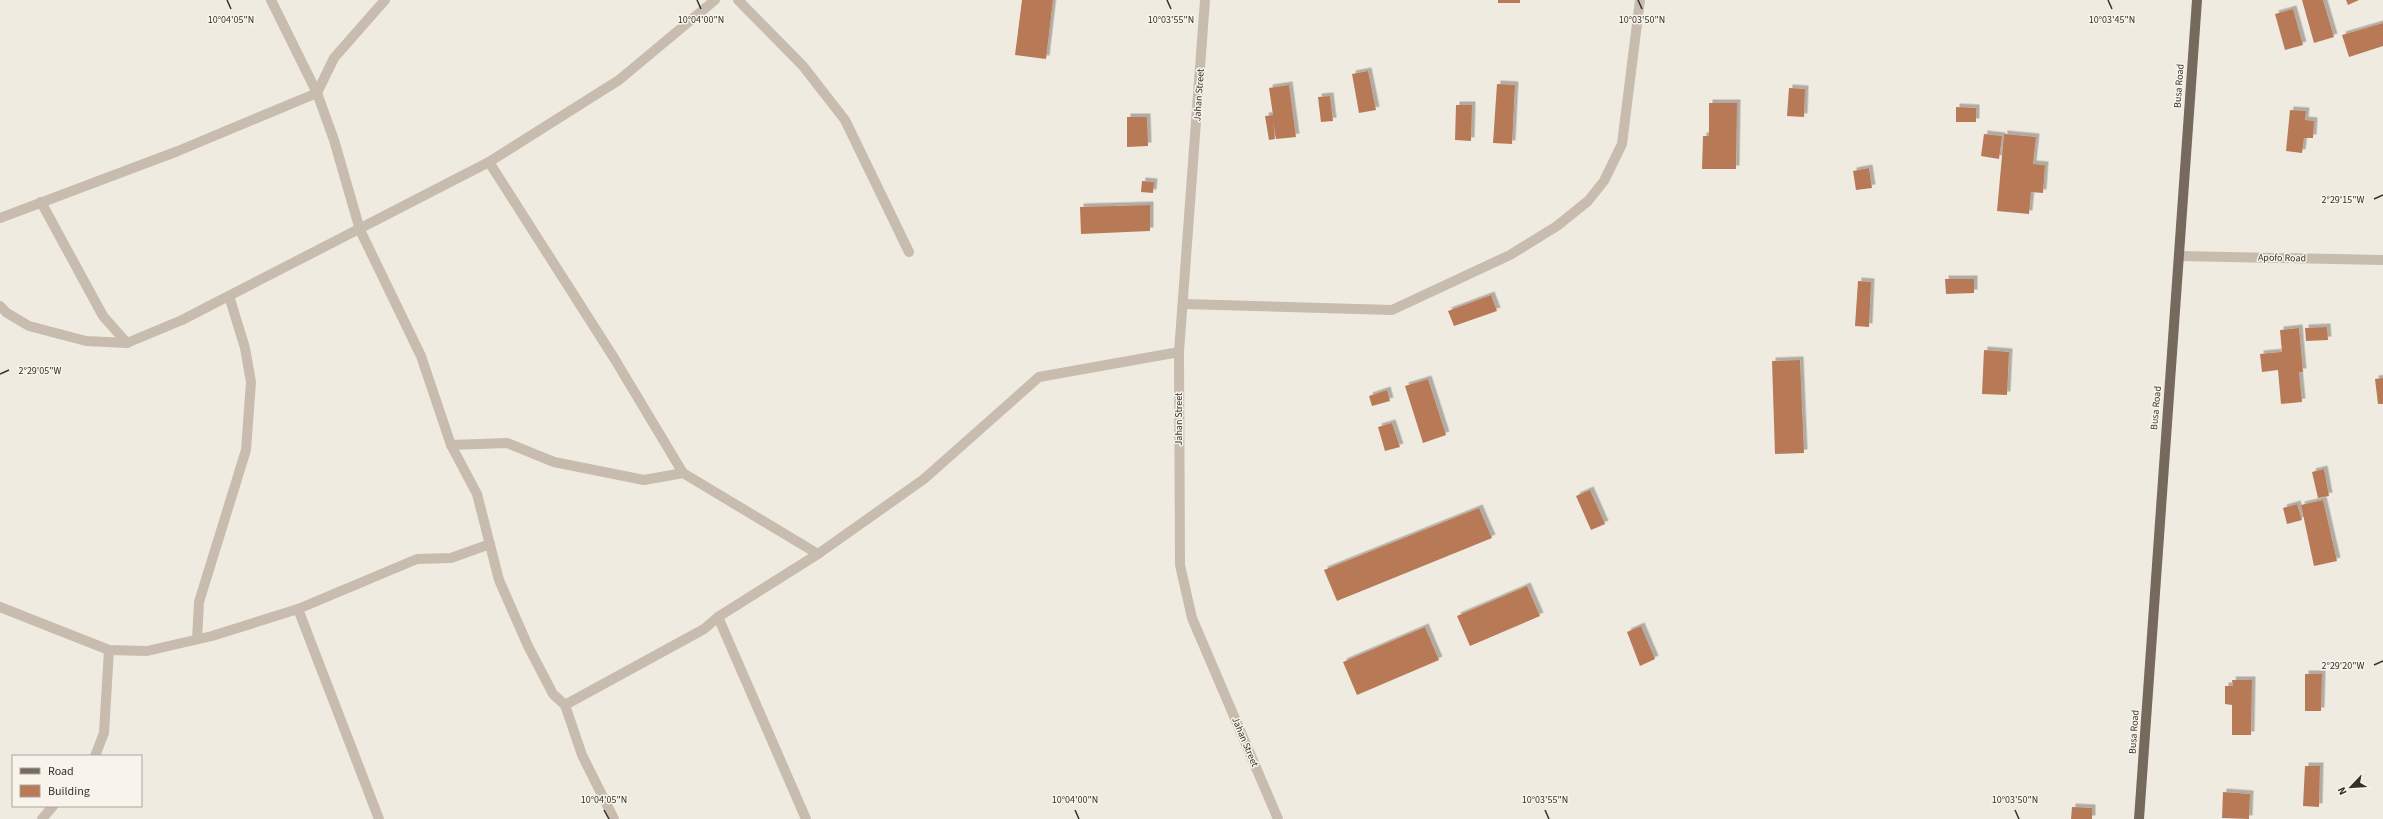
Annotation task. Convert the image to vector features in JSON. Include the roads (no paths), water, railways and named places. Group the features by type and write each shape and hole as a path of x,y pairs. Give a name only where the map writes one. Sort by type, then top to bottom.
{"main road":[{"name":"Busa Road","path":"2139,819 2156,606 2165,444 2180,256 2197,0"}],"street":[{"path":"271,0 317,92 334,140 360,230 420,356 451,445 477,494 499,580 528,646 553,694 565,705 582,755 614,819"},
{"path":"0,218 178,151 317,92 334,58 385,0"},
{"path":"0,306 7,313 29,326 86,341 127,343 182,320 360,230 489,162 619,80 715,0"},
{"path":"738,0 803,66 845,120 909,252"},
{"name":"Jahan Street","path":"1205,0 1184,304 1179,352 1180,565 1192,618 1278,819"},
{"path":"1184,304 1392,310 1510,255 1556,226 1588,200 1604,181 1622,144 1640,0"},
{"path":"489,162 610,351 683,473 818,554"},
{"path":"41,202 103,316 127,343"},
{"name":"Apofo Road","path":"2180,256 2383,260"},
{"path":"197,640 199,602 246,450 251,382 245,348 229,296"},
{"path":"565,705 704,629 718,617 818,554 924,479 1039,376 1179,352"},
{"path":"451,445 507,443 554,462 644,480 683,473"},
{"path":"0,607 109,650 147,651 197,640 298,609 417,559 451,558 490,544"},
{"path":"298,609 379,819"},
{"path":"718,617 806,819"},
{"path":"95,755 104,733 109,650"},
{"path":"42,819 52,807"}]}
